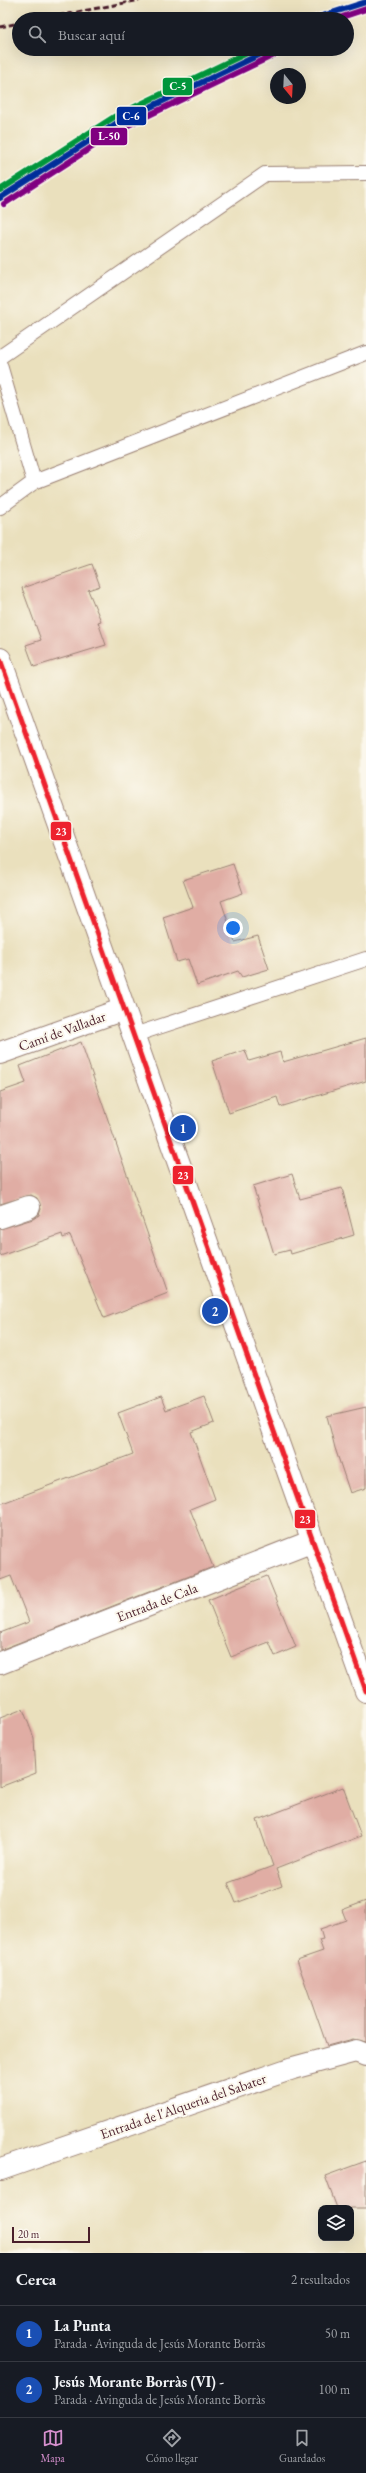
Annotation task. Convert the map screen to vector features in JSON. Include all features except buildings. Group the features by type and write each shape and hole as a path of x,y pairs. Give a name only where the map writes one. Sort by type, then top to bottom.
{"street":[{"path":"0,660 366,1691"},
{"name":"Camí de Valladar","path":"0,1053 124,1009"},
{"path":"0,1217 29,1207"},
{"name":"Entrada de Cala","path":"0,1663 313,1541"},
{"name":"Entrada de l'Alqueria del Sabater","path":"1,2169 293,2068 356,2051 366,2055"}],"lane":[{"path":"0,357 265,174 366,173"},
{"path":"0,507 34,482 366,353"},
{"path":"0,365 34,482"},
{"path":"134,1035 366,959"}],"railway":[{"path":"77,12 140,0"},
{"path":"0,27 12,24"}],"transit line":[{"name":"C-6","path":"335,12 366,2"},
{"name":"L-50","path":"354,13 366,9"},
{"name":"C-5","path":"0,190 114,117 240,56"},
{"name":"C-6","path":"0,198 117,123 256,56"},
{"name":"L-50","path":"4,204 120,129 272,56"},
{"name":"23","path":"0,659 366,1691"}],"place":[{"name":"La Punta","path":"183,1128"},
{"name":"Jesús Morante Borràs (VI) -","path":"215,1311"}]}
